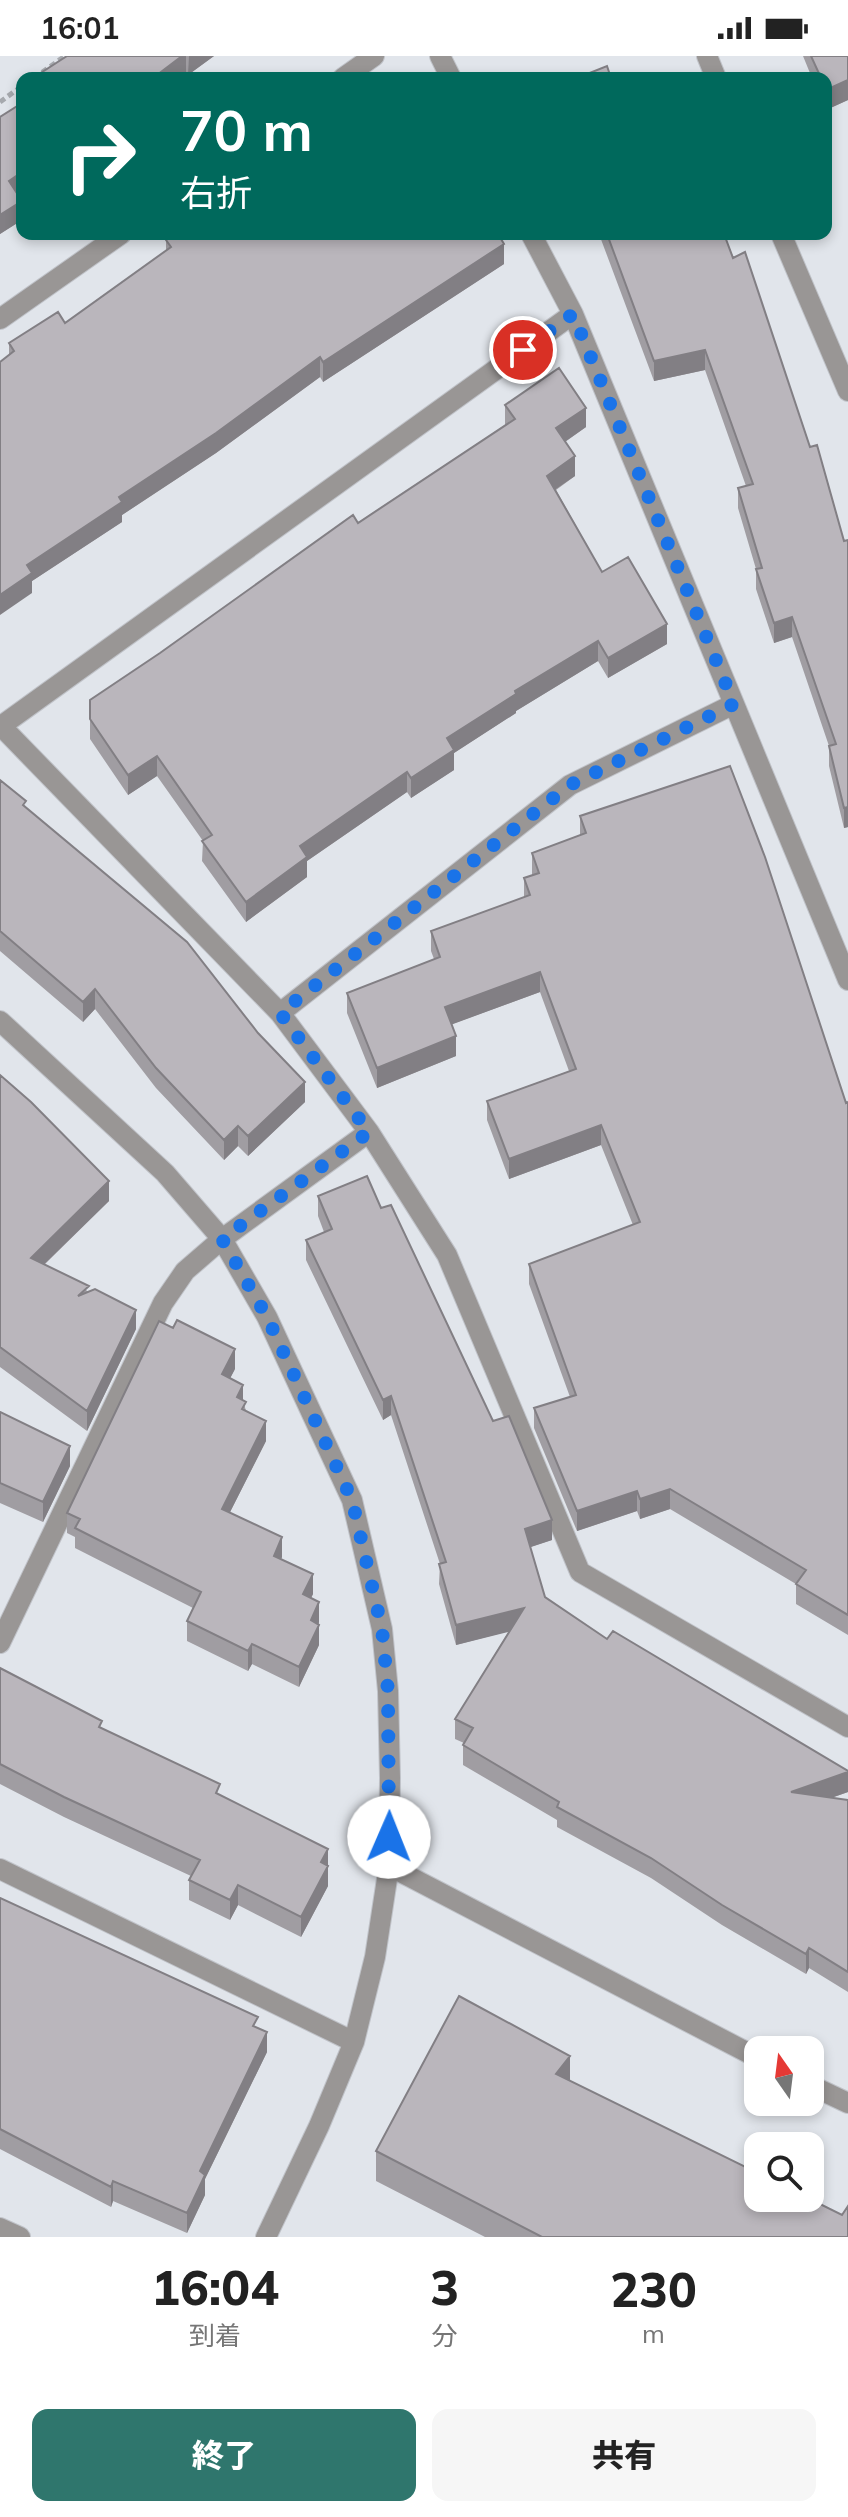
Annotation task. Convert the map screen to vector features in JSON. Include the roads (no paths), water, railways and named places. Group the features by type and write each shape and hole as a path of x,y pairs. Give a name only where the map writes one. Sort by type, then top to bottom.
{"street":[{"path":"351,72 374,56"},
{"path":"0,319 112,240"},
{"path":"534,240 573,314 848,980"},
{"path":"784,240 848,391"},
{"path":"573,314 1,726 280,1013 369,1132 447,1255 580,1572 848,1727"},
{"path":"280,1013 570,785 734,704"},
{"path":"0,1021 165,1173 222,1239 267,1317 352,1500 382,1629 388,1706 389,1866 375,1957 354,2042 319,2126 266,2237"},
{"path":"0,1643 163,1303 185,1271 222,1239 369,1132"},
{"path":"389,1866 744,2051"},
{"path":"0,1869 354,2042"},
{"path":"824,2092 848,2103"},
{"path":"0,2228 20,2237"}]}
